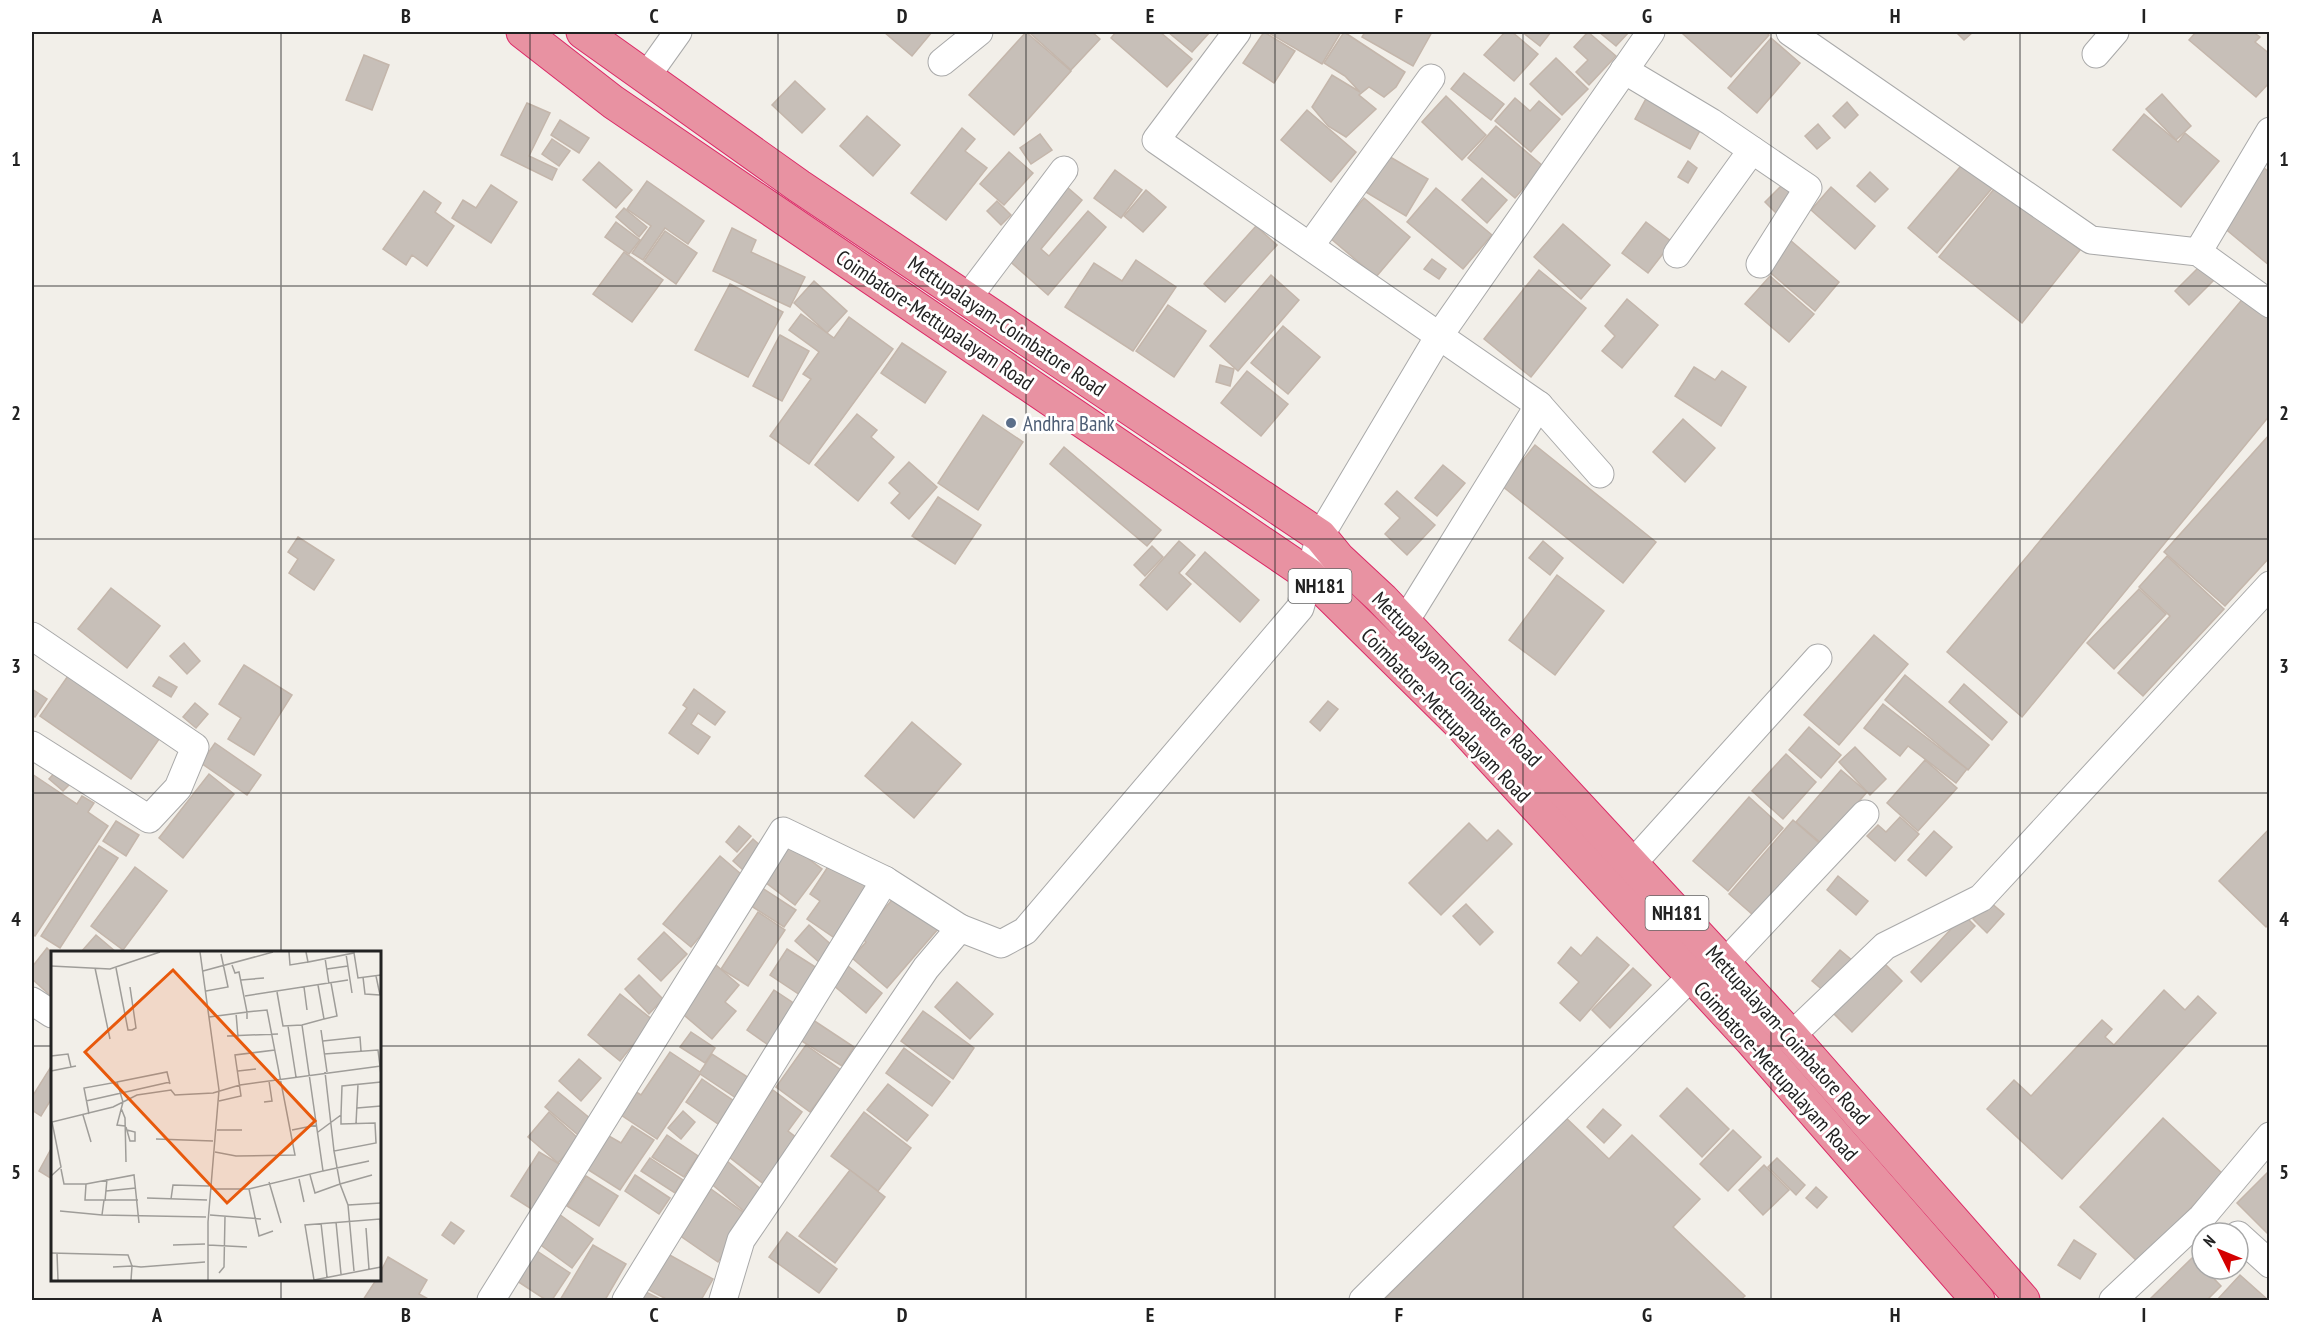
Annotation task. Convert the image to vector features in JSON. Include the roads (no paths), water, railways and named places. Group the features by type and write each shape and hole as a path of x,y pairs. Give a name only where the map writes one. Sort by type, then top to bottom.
{"highway":[{"name":"Coimbatore-Mettupalayam Road","path":"523,32 614,102 1309,575 1460,724 1751,1040 1978,1300"},
{"name":"Mettupalayam-Coimbatore Road","path":"583,32 966,300 1320,536 1338,558 1404,622 1632,864 1791,1036 2023,1300"}],"street":[{"path":"646,77 678,32"},
{"path":"942,62 979,32"},
{"path":"1237,32 1156,140 1539,405 1600,474"},
{"path":"491,1300 783,831 885,880 960,928 1001,944 1025,931 1300,608 1320,536 1439,336 1651,32"},
{"path":"1790,32 2091,240 2198,252 2270,304"},
{"path":"2096,54 2115,32"},
{"path":"1624,70 1711,122 1808,188 1760,264"},
{"path":"1310,246 1431,78"},
{"path":"2198,252 2270,131"},
{"path":"1677,254 1752,150"},
{"path":"966,300 1064,170"},
{"path":"1404,622 1539,405"},
{"path":"1791,1036 1885,946 1981,898 2270,585"},
{"path":"32,636 195,747 178,788 149,819 32,746"},
{"path":"1632,864 1818,658"},
{"path":"1724,964 1865,814"},
{"path":"626,1300 885,880"},
{"path":"723,1300 741,1240 926,968 960,928"},
{"path":"1363,1300 1692,976"},
{"path":"32,1002 51,1013"},
{"path":"2112,1300 2209,1208 2270,1136"},
{"path":"2209,1208 2223,1221"},
{"path":"2250,1246 2270,1264"}],"place":[{"name":"Andhra Bank","path":"1011,423"}]}
